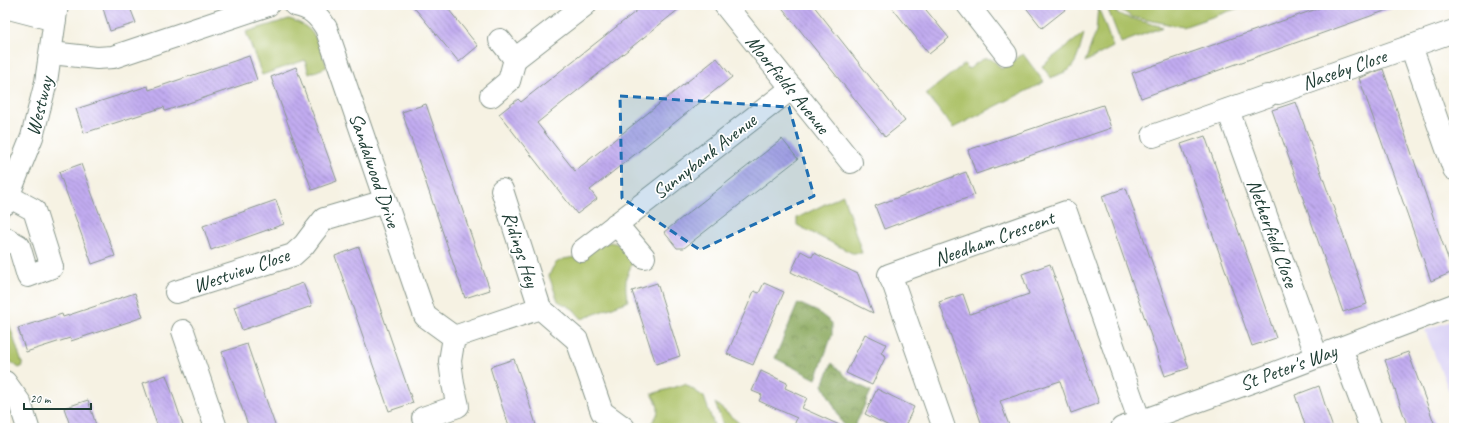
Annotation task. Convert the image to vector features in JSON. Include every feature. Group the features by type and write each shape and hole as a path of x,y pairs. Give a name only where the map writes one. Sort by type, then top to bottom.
{"street":[{"path":"51,53 97,58 113,57 268,5"},
{"name":"Sandalwood Drive","path":"295,5 311,10 326,28 425,316 454,337"},
{"path":"491,96 509,81 515,59 585,5"},
{"name":"Moorfields Avenue","path":"725,5 851,162"},
{"path":"968,5 1006,54"},
{"path":"5,7 56,12"},
{"name":"Westway","path":"6,200 32,137 46,82 56,12"},
{"name":"Naseby Close","path":"1228,110 1454,31"},
{"path":"500,40 515,59"},
{"name":"Naseby Close","path":"1411,46 1454,169"},
{"name":"Sunnybank Avenue","path":"582,251 792,88"},
{"path":"1152,136 1228,110"},
{"name":"Netherfield Close","path":"1228,110 1317,357"},
{"name":"Ridings Hey","path":"502,190 540,308 577,340 602,412 624,428"},
{"path":"5,238 19,246 28,276 52,267 34,210 6,200"},
{"name":"Westview Close","path":"176,292 293,255 304,245 324,219 385,201"},
{"name":"Needham Crescent","path":"944,428 894,285 889,275 1066,212 1131,425"},
{"path":"616,224 644,257"},
{"name":"St Peter's Way","path":"1131,425 1165,421 1317,357 1454,305"},
{"name":"Ridings Hey","path":"454,337 540,308"},
{"path":"183,331 216,428"},
{"path":"423,418 458,406 450,361 454,337"},
{"path":"1341,348 1371,428"},
{"path":"5,382 20,403 28,428"}],"highlighted area":[{"path":"620,96 789,107 814,196 700,250 622,198"}],"shaded area":[{"path":"1454,320 1454,404 1425,330"}],"green space":[{"path":"1113,5 1247,5 1183,27 1132,17"},
{"path":"1098,6 1113,47 1085,62 1096,31"},
{"path":"1107,7 1123,16 1163,27 1121,43"},
{"path":"289,19 298,22 311,31 319,43 327,67 309,74 305,60 262,75 246,32"},
{"path":"1084,33 1075,63 1069,70 1051,78 1042,66"},
{"path":"1023,54 1044,82 953,128 926,94 964,64 969,69 986,58 993,60 1001,69"},
{"path":"843,195 862,253 852,253 797,225 797,218"},
{"path":"609,242 621,246 634,261 626,281 628,301 582,319 573,309 558,301 549,276 556,263 563,259 576,257"},
{"path":"798,303 818,312 832,323 832,335 816,379 775,358"},
{"path":"5,312 23,366 19,368 5,357"},
{"path":"832,363 851,381 871,391 854,428 845,428 823,385"},
{"path":"685,384 704,397 715,428 646,428 654,420 658,412 657,404 652,394"},
{"path":"715,403 745,428 724,428"}],"building":[{"path":"102,5 129,5 136,23 110,31"},
{"path":"412,5 445,5 478,46 459,62"},
{"path":"644,5 684,5 537,123 575,171 717,58 732,77 590,190 597,199 577,214 499,114 518,99 521,102"},
{"path":"780,5 813,5 905,121 885,137"},
{"path":"890,5 922,5 949,38 929,54"},
{"path":"1024,5 1071,5 1042,28"},
{"path":"1328,5 1393,5 1393,8 1141,98 1132,73"},
{"path":"249,56 257,80 165,111 164,107 84,133 76,109 148,86 149,90"},
{"path":"296,67 337,181 312,190 271,77"},
{"path":"1383,69 1453,272 1431,281 1359,78"},
{"path":"1296,102 1367,304 1343,312 1272,110"},
{"path":"426,104 490,290 465,298 402,112"},
{"path":"1103,105 1111,128 976,174 968,150"},
{"path":"1205,136 1276,338 1252,346 1181,144"},
{"path":"782,139 798,159 684,248 677,248 664,232"},
{"path":"81,164 115,256 92,264 59,172"},
{"path":"966,172 975,195 884,229 875,206"},
{"path":"1126,188 1189,368 1165,376 1102,196"},
{"path":"276,200 284,224 211,250 203,226"},
{"path":"359,247 413,403 389,411 335,256"},
{"path":"801,251 812,257 814,253 858,274 873,313 791,272"},
{"path":"1050,264 1099,403 1071,413 1060,381 1000,401 1010,428 983,428 939,302 963,294 970,314 1029,294 1022,274"},
{"path":"303,283 312,306 242,330 234,307"},
{"path":"657,283 680,356 656,364 632,291"},
{"path":"764,283 784,292 753,365 727,354 754,291 759,293"},
{"path":"135,293 143,317 71,341 70,338 26,352 18,328 62,314 63,317"},
{"path":"865,334 886,344 881,353 886,356 872,385 846,373"},
{"path":"247,344 276,428 249,428 222,352"},
{"path":"1408,352 1436,428 1408,428 1385,360"},
{"path":"514,359 537,428 510,428 503,409 490,367"},
{"path":"761,371 787,383 785,388 807,398 802,408 846,428 793,428 797,418 759,401 762,395 752,391"},
{"path":"166,375 184,428 158,428 143,383"},
{"path":"1319,386 1333,428 1306,428 1295,395"},
{"path":"877,389 914,407 904,428 893,428 865,414"},
{"path":"88,400 97,428 71,428 64,408"}]}
